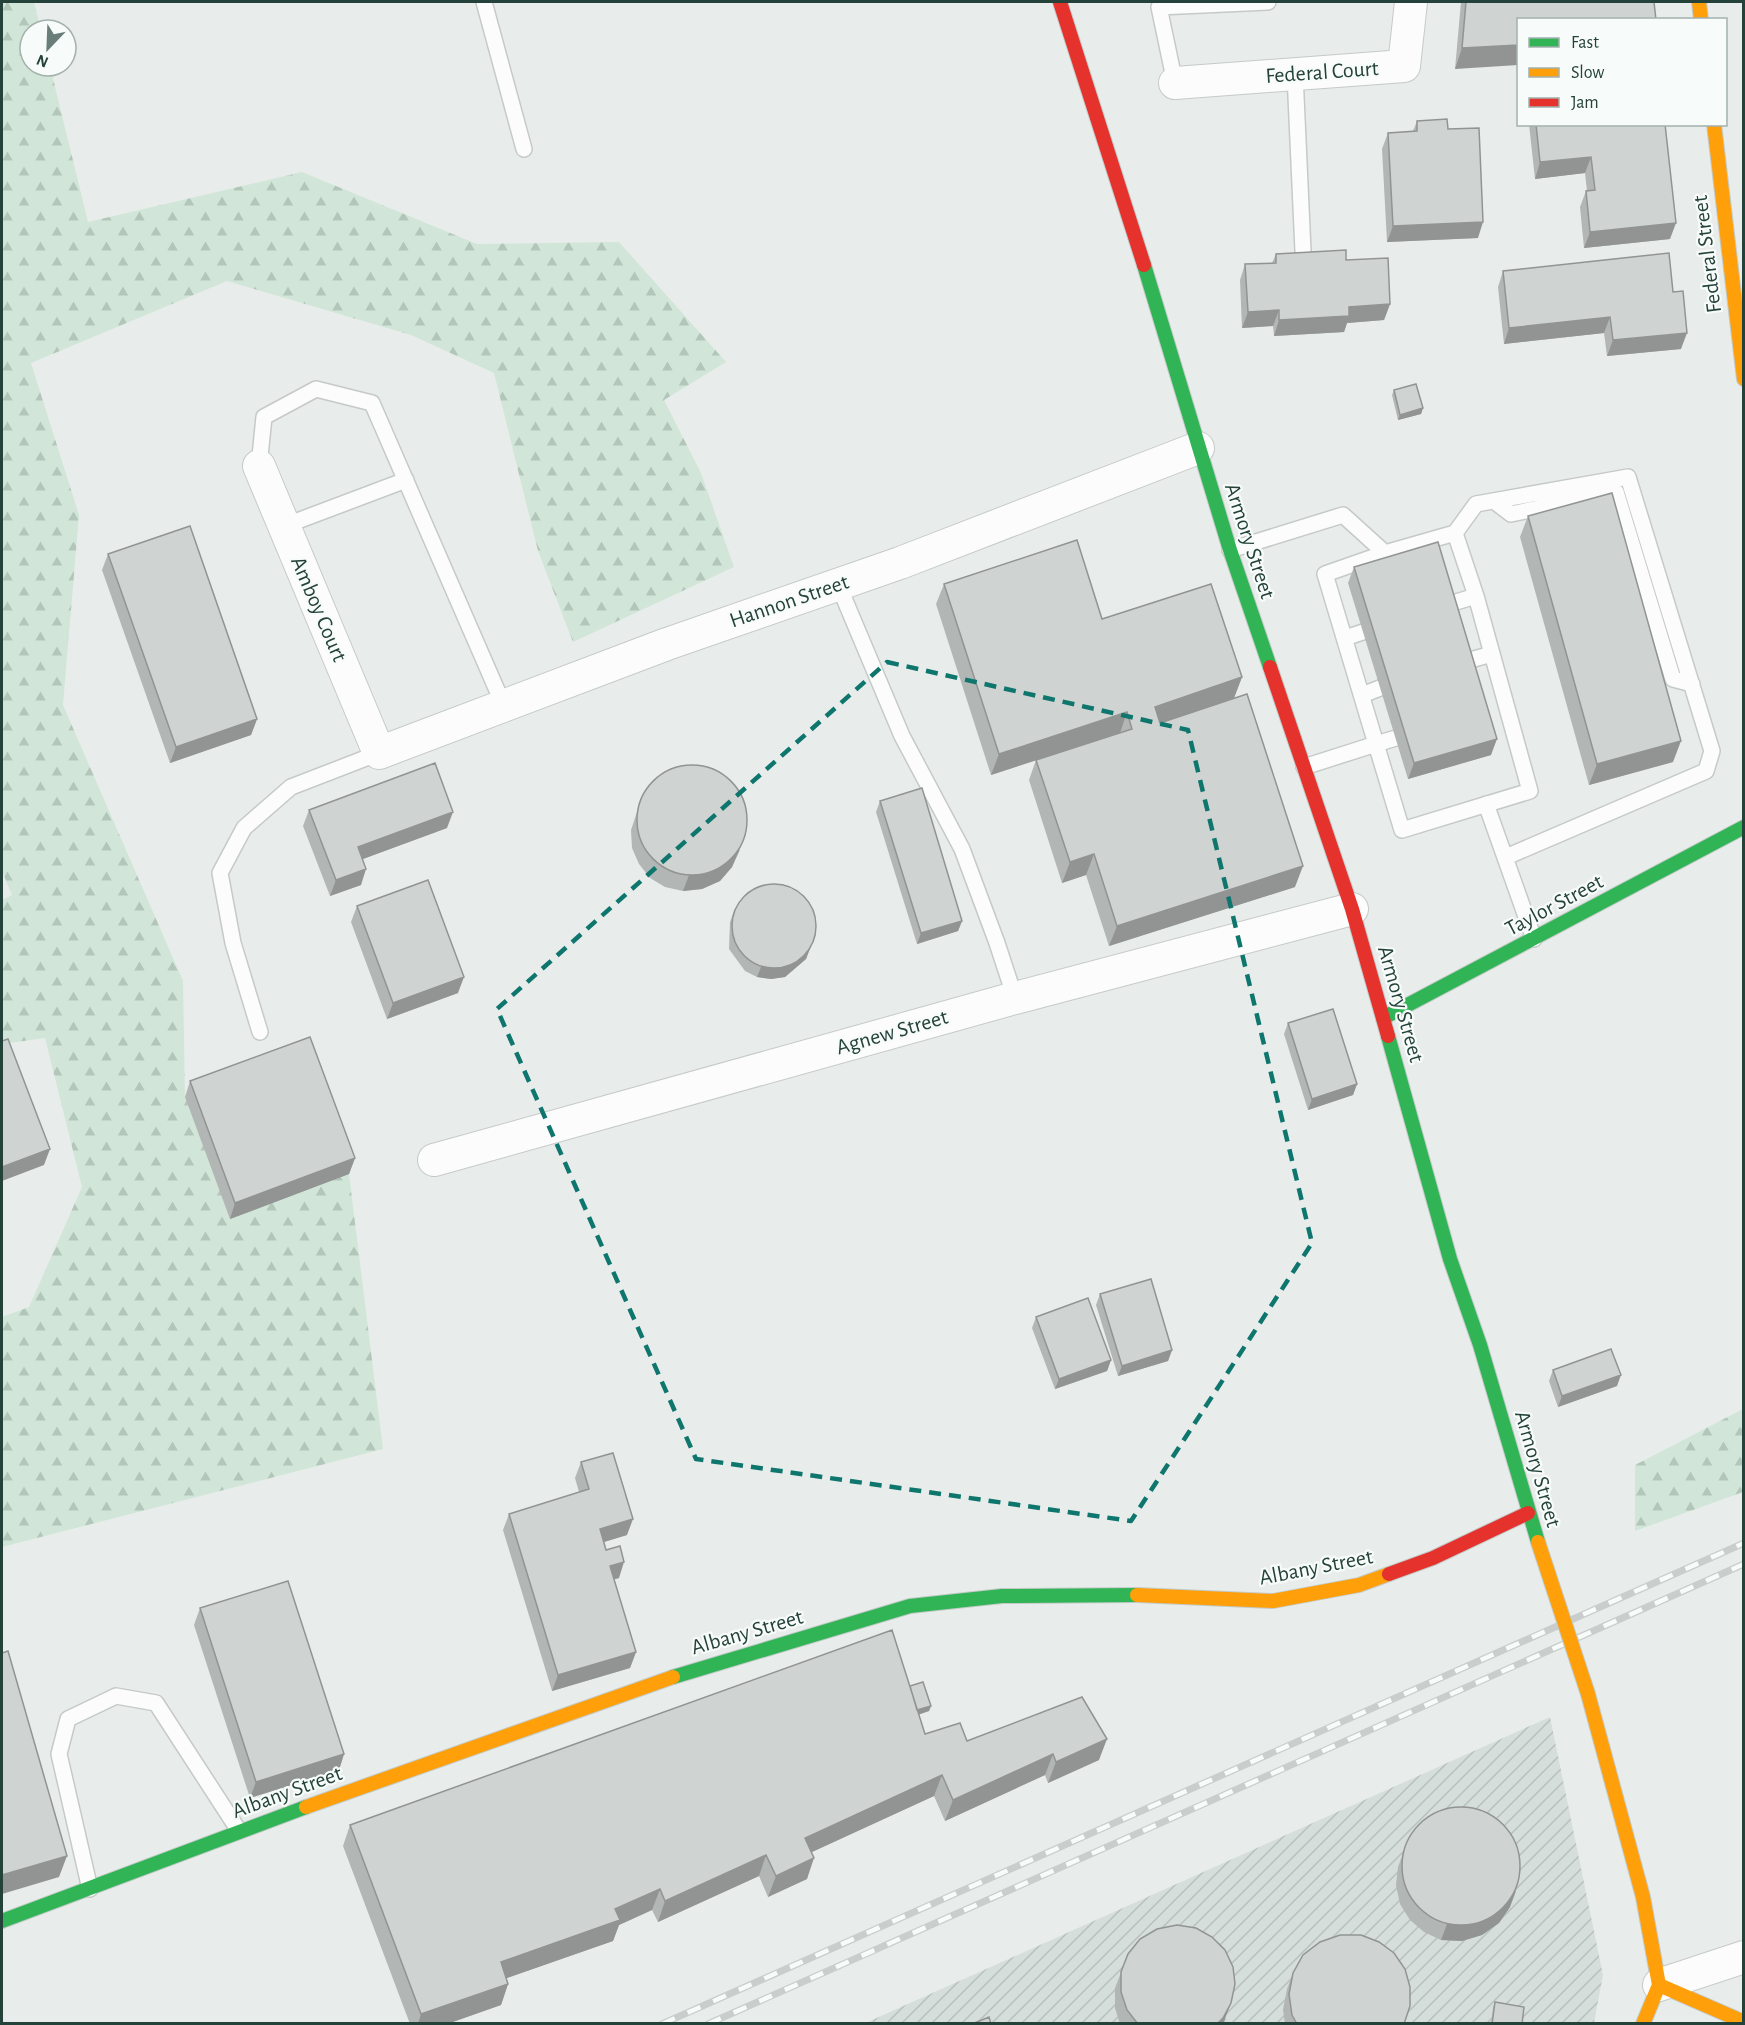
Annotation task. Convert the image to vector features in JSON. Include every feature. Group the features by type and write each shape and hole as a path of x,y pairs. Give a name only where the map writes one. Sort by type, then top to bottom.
{"main road":[{"name":"Armory Street","path":"1060,2 1109,150 1230,550 1352,909 1450,1259 1480,1345 1528,1513 1588,1694 1643,1898 1659,1985"},
{"path":"1699,2 1701,18"},
{"name":"Federal Street","path":"1714,126 1735,248 1743,379"},
{"name":"Taylor Street","path":"1383,1017 1743,827"},
{"name":"Albany Street","path":"2,1922 239,1831 698,1668 910,1606 1002,1596 1103,1594 1272,1601 1359,1585 1433,1558 1528,1513"},
{"path":"1642,2024 1659,1985 1743,2022"}],"street":[{"name":"Federal Court","path":"1175,83 1404,66 1411,2"},
{"name":"Hannon Street","path":"379,753 503,704 838,584 1198,447"},
{"name":"Amboy Court","path":"259,466 379,753"},
{"name":"Agnew Street","path":"434,1160 1015,999 1352,909"},
{"path":"1659,1985 1743,1957"}],"lane":[{"path":"484,2 524,149"},
{"path":"1175,83 1159,7 1268,2"},
{"path":"1295,74 1303,251"},
{"path":"259,466 264,417 316,389 372,403 503,704"},
{"path":"1455,533 1476,596 1530,791 1402,830 1325,574 1385,553 1455,533 1476,504 1628,477 1712,751 1706,771 1506,857"},
{"path":"284,526 406,480"},
{"path":"1230,550 1343,515 1385,553"},
{"path":"838,584 902,736 962,849 1015,999"},
{"path":"1446,605 1476,596"},
{"path":"1345,638 1363,632"},
{"path":"1463,662 1492,654"},
{"path":"1362,695 1380,688"},
{"path":"1487,708 1504,701"},
{"path":"1304,767 1396,738"},
{"path":"260,1032 233,943 220,873 243,828 291,787 379,753"},
{"path":"1486,804 1534,939"},
{"path":"90,1889 59,1754 68,1719 116,1696 156,1703 239,1831"}],"highlighted area":[{"path":"887,662 1188,730 1312,1243 1131,1521 696,1459 497,1009"}],"shaded area":[{"path":"1550,1717 1603,1975 1594,2023 863,2024"}],"green space":[{"path":"2,2 34,2 38,18 18,18 18,78 53,78 88,222 302,172 477,244 619,242 726,362 664,400 701,473 734,567 573,642 538,551 494,373 411,335 227,281 31,363 79,515 63,705 183,981 185,1097 349,1174 383,1449 2,1547 2,1317 29,1307 82,1187 45,1038 2,1044 2,900 12,895 2,871"},
{"path":"1743,1409 1743,1492 1635,1531 1635,1465"}],"building":[{"path":"1466,2 1654,2 1656,18 1517,18 1517,45 1462,48"},
{"path":"1447,119 1448,129 1479,128 1483,222 1393,226 1388,133 1417,131 1417,121"},
{"path":"1536,126 1665,126 1676,223 1590,232 1586,191 1595,190 1591,157 1540,162"},
{"path":"1346,250 1346,260 1388,258 1390,304 1349,307 1349,316 1279,320 1279,310 1248,312 1245,264 1276,263 1276,254"},
{"path":"1669,253 1673,292 1683,291 1687,333 1613,340 1610,317 1509,328 1503,271"},
{"path":"1416,384 1423,408 1400,415 1394,390"},
{"path":"1612,493 1681,741 1597,764 1528,516"},
{"path":"190,526 257,719 176,747 108,554"},
{"path":"1077,540 1102,619 1211,584 1242,677 1155,707 1160,723 1247,694 1303,866 1117,926 1094,854 1070,862 1036,760 1132,729 1127,712 999,754 944,584"},
{"path":"1438,542 1497,739 1414,763 1354,567"},
{"path":"435,763 453,812 358,847 366,869 336,880 309,810"},
{"path":"692,765 713,769 731,781 743,799 747,820 743,841 731,859 713,871 692,875 671,871 653,859 641,841 637,820 641,799 653,781 671,769"},
{"path":"922,788 962,921 921,933 880,801"},
{"path":"428,880 464,977 393,1003 357,906"},
{"path":"774,884 797,891 809,903 816,926 809,949 797,961 774,968 751,961 739,949 732,926 739,903 751,891"},
{"path":"1333,1009 1357,1084 1312,1099 1288,1023"},
{"path":"310,1037 355,1158 235,1203 190,1081"},
{"path":"8,1039 50,1149 2,1167 2,1041"},
{"path":"1151,1279 1172,1350 1122,1366 1100,1294"},
{"path":"1088,1298 1111,1360 1059,1379 1036,1317"},
{"path":"1611,1349 1621,1375 1562,1396 1553,1370"},
{"path":"613,1453 633,1519 600,1529 606,1550 620,1546 624,1562 610,1566 636,1652 558,1675 509,1514 589,1489 581,1462"},
{"path":"288,1581 344,1754 256,1782 200,1608"},
{"path":"892,1630 925,1734 960,1723 967,1741 1082,1697 1107,1739 1056,1762 1053,1754 953,1800 942,1775 805,1838 814,1858 776,1876 766,1855 665,1901 660,1889 615,1909 620,1920 501,1962 508,1984 421,2014 350,1825"},
{"path":"8,1651 67,1856 2,1875 2,1653"},
{"path":"923,1682 931,1706 917,1710 910,1686"},
{"path":"1461,1807 1484,1811 1503,1824 1516,1843 1520,1866 1516,1889 1503,1908 1484,1921 1461,1925 1438,1921 1419,1908 1406,1889 1402,1866 1406,1843 1419,1824 1438,1811"},
{"path":"1177,1925 1196,1928 1212,1937 1225,1950 1233,1967 1235,1984 1231,2003 1217,2024 1138,2024 1127,2010 1121,1992 1121,1972 1128,1954 1140,1939 1157,1929"},
{"path":"1340,1935 1361,1935 1379,1942 1394,1953 1405,1969 1410,1987 1410,2006 1404,2024 1297,2024 1292,2015 1289,1994 1293,1973 1303,1955 1320,1942"},
{"path":"1495,2002 1524,2007 1522,2024 1492,2024"},
{"path":"989,2017 991,2024 972,2024"}],"railway":[{"path":"662,2024 1744,1543"},
{"path":"708,2024 1744,1564"}],"traffic: fast":[{"path":"1144,265 1230,550 1270,667"},
{"path":"1383,1018 1744,827"},
{"path":"1388,1036 1450,1259 1480,1345 1538,1542"},
{"path":"673,1677 910,1606 1002,1596 1137,1595"},
{"path":"2,1921 306,1807"}],"traffic: slow":[{"path":"1699,2 1701,18"},
{"path":"1714,126 1744,379"},
{"path":"1538,1542 1588,1694"},
{"path":"1137,1595 1273,1601 1359,1585 1389,1574"},
{"path":"306,1807 673,1677"},
{"path":"1588,1694 1643,1897 1659,1985 1643,2024"},
{"path":"1659,1985 1744,2022"}],"traffic: jam":[{"path":"1060,2 1144,265"},
{"path":"1270,667 1352,909 1388,1036"},
{"path":"1389,1574 1433,1558 1528,1513"}]}
